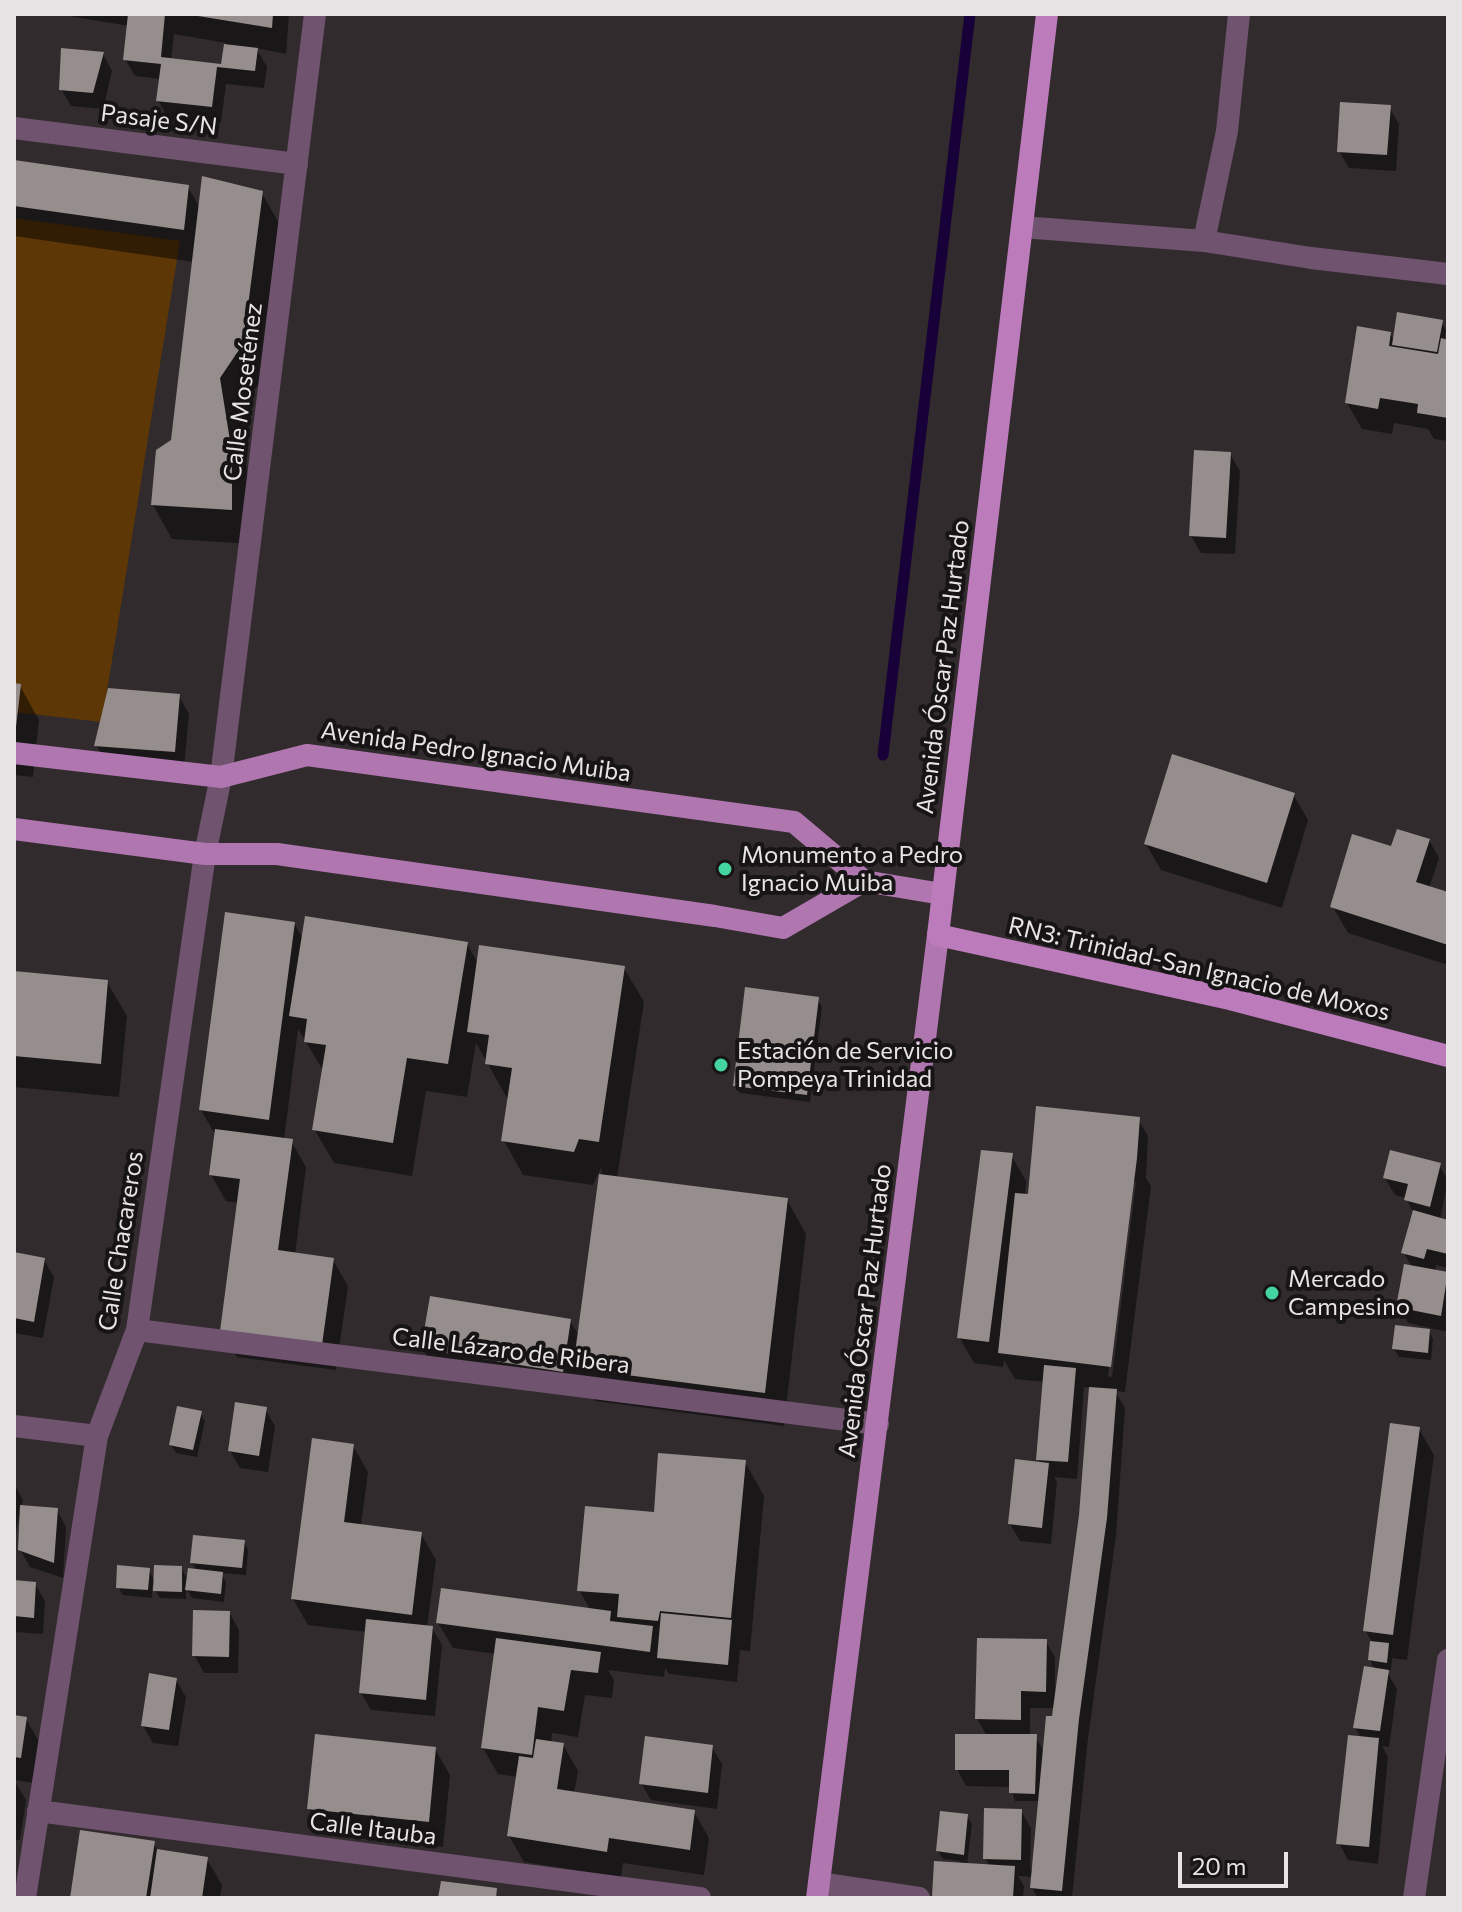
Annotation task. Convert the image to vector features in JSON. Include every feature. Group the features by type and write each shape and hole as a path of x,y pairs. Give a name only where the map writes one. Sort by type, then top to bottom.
{"highway":[{"name":"Avenida Óscar Paz Hurtado","path":"938,935 1047,14"},
{"name":"RN3: Trinidad-San Ignacio de Moxos","path":"938,935 1230,999 1448,1056"}],"main road":[{"name":"Avenida Pedro Ignacio Muiba","path":"14,753 221,777 307,755 794,822 864,881"},
{"path":"14,829 205,854 277,854 783,928 864,881 942,894"},
{"name":"Avenida Óscar Paz Hurtado","path":"818,1891 938,935"}],"street":[{"name":"Calle Moseténez","path":"221,777 315,14"},
{"path":"1204,241 1227,131 1239,14"},
{"name":"Pasaje S/N","path":"14,128 297,164"},
{"path":"1022,227 1204,241 1311,258 1448,274"},
{"name":"Calle Chacareros","path":"25,1898 97,1436 137,1330 205,854 221,777"},
{"name":"Calle Lázaro de Ribera","path":"137,1330 878,1424"},
{"path":"14,1426 97,1436"},
{"path":"1414,1898 1447,1672"},
{"name":"Calle Itauba","path":"38,1811 700,1898"},
{"path":"818,1891 919,1898"}],"shaded area":[{"path":"14,218 180,241 102,722 14,712"}],"building":[{"path":"128,14 165,14 161,57 221,64 224,44 258,48 255,71 217,67 212,107 156,101 161,64 123,60"},
{"path":"273,14 272,28 198,16"},
{"path":"61,48 104,52 93,93 59,90"},
{"path":"1340,102 1391,105 1387,155 1337,152"},
{"path":"14,160 189,185 184,230 14,206"},
{"path":"202,176 263,191 243,344 220,378 232,453 232,510 151,505 156,450 171,440"},
{"path":"1397,312 1443,320 1437,352 1392,345"},
{"path":"1357,326 1391,332 1389,346 1438,354 1441,338 1448,340 1448,418 1417,413 1418,404 1380,398 1378,409 1345,403"},
{"path":"1194,450 1231,452 1226,538 1189,536"},
{"path":"14,683 21,684 16,727 14,727"},
{"path":"108,688 180,694 175,752 94,746"},
{"path":"1172,754 1295,793 1267,883 1144,844"},
{"path":"1397,829 1430,839 1416,882 1448,892 1448,945 1330,907 1352,834 1391,846"},
{"path":"225,912 295,922 269,1120 199,1110"},
{"path":"305,916 468,942 448,1064 407,1058 393,1143 312,1130 326,1045 304,1042 307,1019 289,1016"},
{"path":"479,945 625,966 599,1142 579,1139 574,1152 501,1141 512,1068 485,1064 489,1035 467,1032"},
{"path":"14,971 108,980 101,1064 14,1056"},
{"path":"745,987 819,997 807,1095 733,1086"},
{"path":"1036,1106 1140,1117 1111,1367 998,1353 1015,1193 1028,1194"},
{"path":"215,1129 293,1139 278,1250 334,1258 322,1345 220,1331 240,1179 209,1175"},
{"path":"981,1150 1013,1153 989,1342 957,1338"},
{"path":"1390,1150 1441,1163 1430,1207 1404,1200 1408,1184 1383,1178"},
{"path":"599,1174 788,1198 765,1393 573,1368"},
{"path":"1413,1210 1448,1220 1448,1254 1427,1249 1424,1259 1401,1253"},
{"path":"14,1252 45,1258 34,1322 14,1318"},
{"path":"1404,1264 1448,1272 1441,1316 1396,1307"},
{"path":"430,1296 571,1319 563,1372 421,1349"},
{"path":"1395,1325 1430,1329 1428,1353 1392,1349"},
{"path":"1044,1365 1076,1368 1068,1462 1036,1460"},
{"path":"1089,1387 1117,1389 1107,1518 1079,1719 1062,1891 1030,1888 1046,1716 1052,1716 1079,1515"},
{"path":"235,1402 267,1407 259,1456 228,1451"},
{"path":"177,1406 202,1411 193,1450 169,1445"},
{"path":"1390,1423 1420,1427 1393,1635 1363,1631"},
{"path":"312,1438 354,1444 344,1522 422,1532 412,1615 291,1599"},
{"path":"658,1453 746,1460 731,1618 660,1611 658,1621 617,1617 619,1594 577,1591 585,1506 654,1512"},
{"path":"1015,1459 1049,1463 1042,1528 1008,1524"},
{"path":"20,1505 58,1508 54,1563 18,1550"},
{"path":"193,1535 245,1540 242,1568 190,1563"},
{"path":"117,1565 150,1568 148,1590 116,1588"},
{"path":"154,1565 182,1566 182,1592 153,1591"},
{"path":"188,1568 223,1572 221,1594 185,1590"},
{"path":"14,1580 36,1582 34,1618 14,1616"},
{"path":"441,1588 611,1611 610,1621 653,1626 650,1652 436,1623"},
{"path":"193,1610 230,1611 229,1657 192,1656"},
{"path":"661,1613 732,1620 728,1665 657,1658"},
{"path":"366,1619 433,1626 426,1700 359,1693"},
{"path":"496,1638 601,1652 598,1673 571,1670 564,1711 538,1707 532,1755 481,1748"},
{"path":"977,1638 1047,1639 1046,1692 1021,1691 1021,1720 975,1719"},
{"path":"1370,1641 1389,1643 1387,1663 1368,1660"},
{"path":"1364,1666 1389,1670 1380,1731 1353,1728"},
{"path":"149,1673 177,1678 169,1730 141,1726"},
{"path":"14,1715 27,1717 21,1758 14,1757"},
{"path":"315,1734 436,1747 429,1822 307,1809"},
{"path":"955,1734 1037,1734 1035,1794 1009,1793 1009,1770 955,1770"},
{"path":"1348,1735 1379,1738 1369,1847 1336,1844"},
{"path":"645,1736 713,1745 708,1793 639,1784"},
{"path":"536,1739 564,1743 557,1789 695,1810 690,1850 609,1838 607,1852 507,1836 519,1756 533,1758"},
{"path":"984,1808 1022,1809 1021,1860 983,1859"},
{"path":"940,1811 968,1814 964,1855 936,1851"},
{"path":"80,1830 155,1841 146,1898 70,1898"},
{"path":"157,1849 208,1857 202,1898 150,1898"},
{"path":"934,1861 1015,1866 1013,1898 932,1897"},
{"path":"441,1881 497,1888 496,1898 438,1898"}],"waterway":[{"path":"883,755 970,14"}],"place":[{"name":"Monumento a Pedro Ignacio Muiba","path":"725,869"},
{"name":"Estación de Servicio Pompeya Trinidad","path":"721,1065"},
{"name":"Mercado Campesino","path":"1272,1293"}]}
